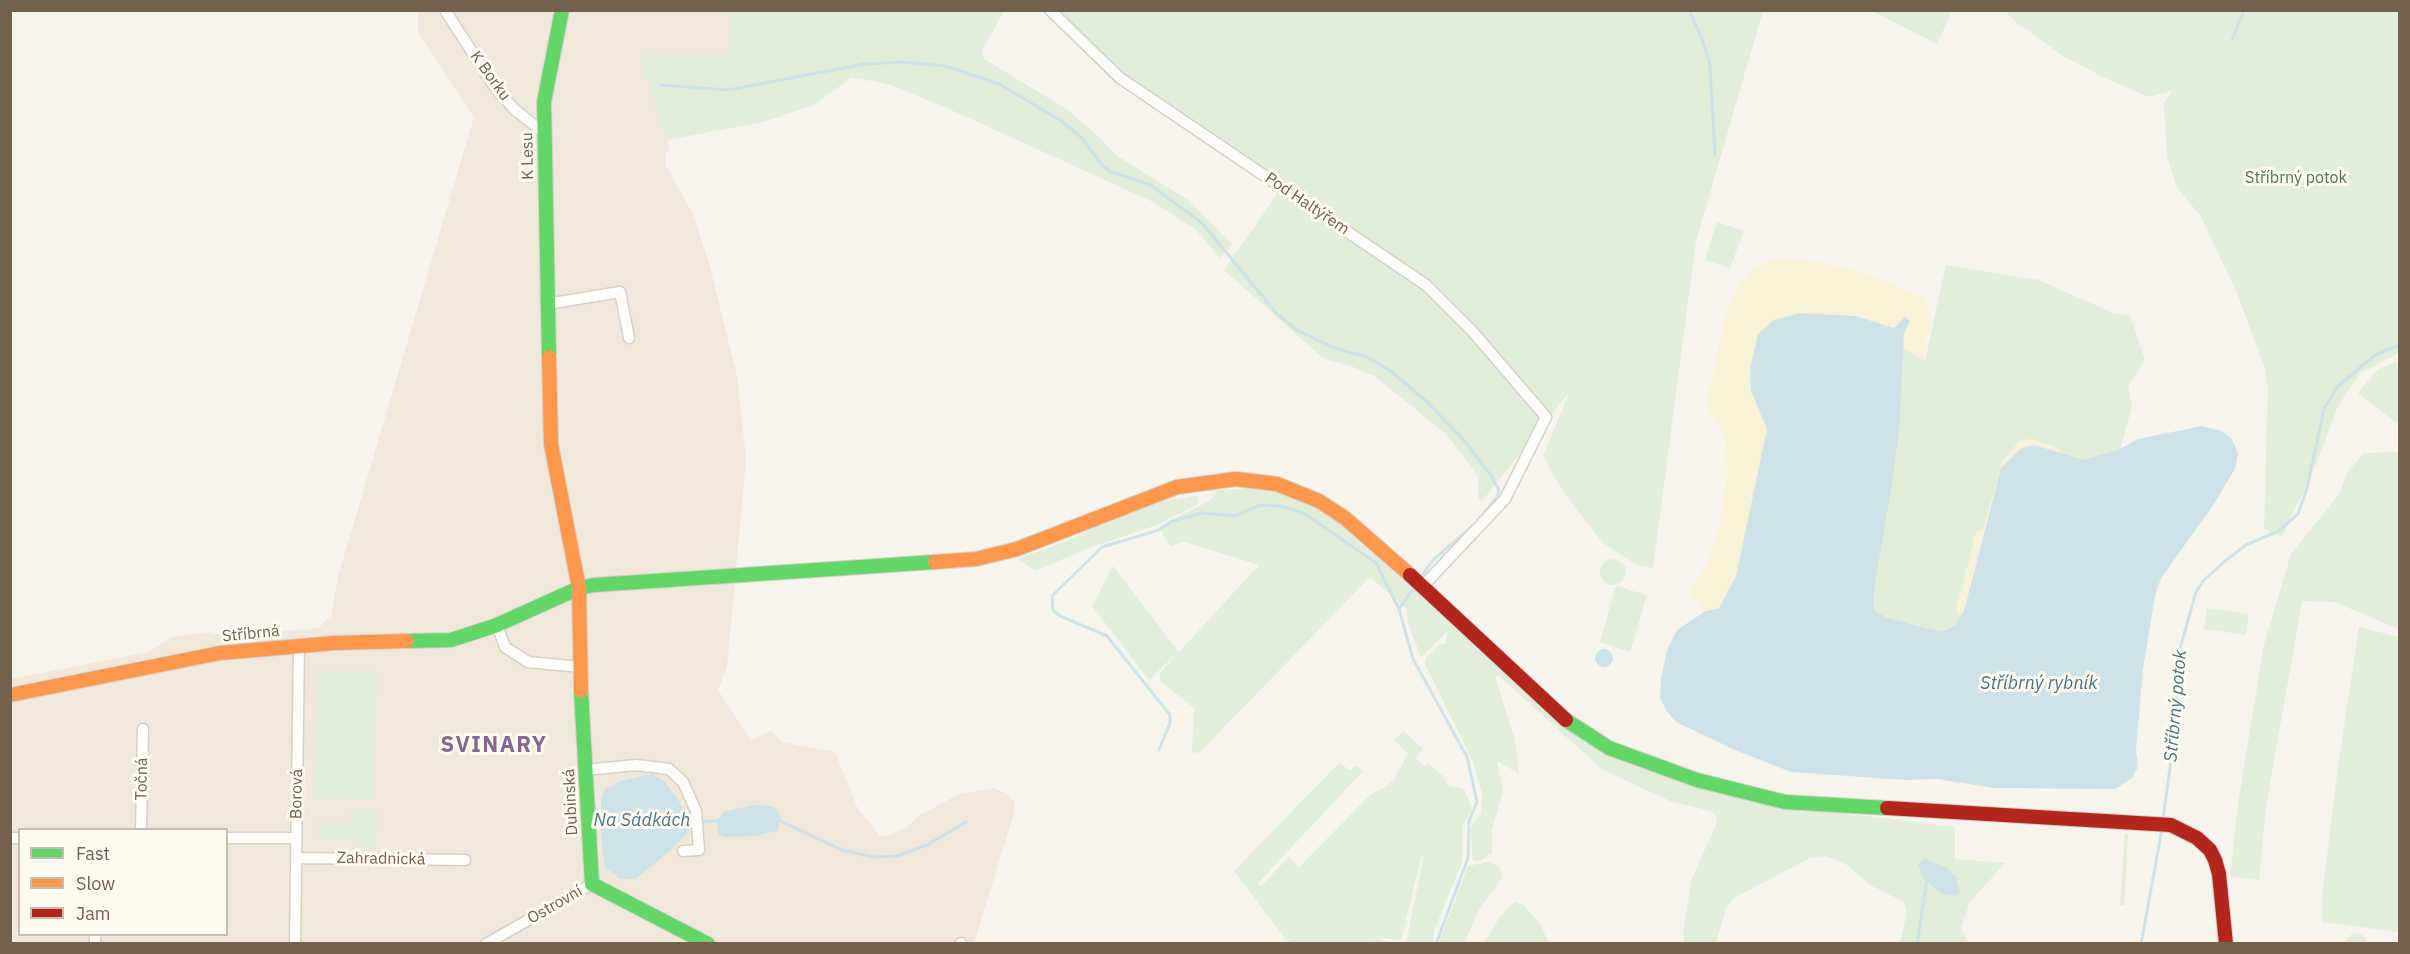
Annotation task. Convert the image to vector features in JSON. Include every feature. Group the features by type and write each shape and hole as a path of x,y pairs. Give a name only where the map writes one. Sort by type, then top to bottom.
{"street":[{"name":"K Borku","path":"446,10 494,86 514,109 544,133"},
{"name":"K Lesu","path":"562,10 543,102 551,444 579,588"},
{"name":"Pod Haltýřem","path":"1050,10 1120,78 1426,285 1473,332 1546,417 1505,499 1423,586"},
{"path":"547,304 620,292 629,338"},
{"name":"Stříbrná","path":"10,695 180,659 299,645 451,640 497,625 579,588 594,585 976,559 1017,549 1177,487 1236,479 1277,484 1319,501 1345,518 1423,586 1569,722 1610,748 1668,771 1744,794 1785,802 2171,825 2197,838 2210,850 2219,874 2226,944"},
{"name":"Dubinská","path":"579,588 580,667 592,884"},
{"path":"497,625 505,647 528,662 580,667"},
{"name":"Borová","path":"295,944 299,645"},
{"name":"Točná","path":"141,828 143,729"},
{"path":"585,770 636,765 669,769 683,782 696,811 699,850 683,851"},
{"path":"228,838 296,838"},
{"name":"Zahradnická","path":"297,858 465,860"},
{"path":"592,884 708,944"},
{"name":"Ostrovní","path":"486,944 592,884"}],"shaded area":[{"path":"701,10 732,14 728,54 639,54 670,148 666,153 665,164 693,214 709,263 737,376 746,459 727,667 718,690 751,740 771,731 782,742 835,752 857,807 880,836 887,836 904,829 920,815 959,794 994,788 1006,793 1015,803 1013,816 974,943 11,943 10,679 148,652 172,637 210,632 227,636 318,628 331,616 339,573 474,117 418,32 418,11"}],"green space":[{"path":"701,11 1004,11 983,49 984,59 1065,108 1096,134 1116,155 1188,200 1232,244 1220,258 1195,229 1153,202 949,109 891,85 872,81 851,78 814,105 764,122 667,140 639,54 728,54 732,14"},
{"path":"1043,11 1763,11 1696,241 1653,568 1636,565 1603,543 1564,493 1543,456 1569,393 1482,501 1478,497 1478,476 1446,434 1374,376 1351,366 1324,359 1224,270 1285,183 1276,192 1246,168 1183,125"},
{"path":"1872,11 1952,11 1937,44"},
{"name":"Stříbrný potok","path":"2005,11 2399,11 2399,353 2360,373 2338,406 2316,465 2282,536 2264,529 2268,387 2265,369 2237,293 2200,215 2177,188 2167,157 2164,103 2172,91 2149,97 2103,77 2063,56 2017,23"},
{"path":"1717,222 1744,231 1730,268 1705,260"},
{"path":"1946,265 2039,280 2113,313 2130,315 2145,360 2128,386 2132,407 2120,449 2081,461 1999,466 2001,468 1959,613 1962,615 1955,626 1940,633 1885,619 1872,611 1871,596 1900,420 1903,348 1925,361"},
{"path":"2399,361 2399,425 2358,393 2378,369"},
{"path":"2399,452 2399,629 2334,602 2302,601 2266,807 2259,880 2230,877 2238,804 2264,645 2291,554 2339,494 2347,473 2364,453"},
{"path":"1260,488 1295,496 1335,519 1572,730 1616,759 1690,785 1755,802 1955,827 1955,859 2005,863 1970,902 1961,927 1968,943 1900,943 1907,913 1904,902 1870,885 1847,865 1825,856 1810,858 1734,898 1726,908 1716,943 1684,943 1683,932 1692,878 1716,825 1717,817 1711,811 1672,802 1603,770 1498,675 1495,677 1515,740 1519,774 1497,761 1503,791 1492,830 1492,853 1482,860 1473,861 1470,828 1481,813 1482,793 1473,762 1425,664 1425,659 1440,644 1445,644 1448,631 1421,657 1408,624 1407,609 1370,577 1199,753 1192,752 1194,708 1160,681 1160,673 1177,653 1149,680 1092,606 1113,566 1179,652 1259,565 1184,542 1170,546 1159,527 1212,499 1218,490"},
{"path":"1197,495 1198,504 1157,525 1086,549 1035,571 1018,559 1071,539 1116,517 1162,502"},
{"path":"1613,559 1622,563 1626,572 1622,581 1613,585 1604,581 1600,572 1604,563"},
{"path":"1616,586 1647,595 1630,652 1600,642"},
{"path":"2207,608 2249,614 2246,635 2204,629"},
{"path":"2359,627 2399,637 2399,932 2322,922 2323,889 2338,767"},
{"path":"318,671 377,672 372,800 314,798"},
{"path":"1403,731 1423,748 1416,758 1425,766 1428,763 1444,777 1447,785 1464,789 1472,808 1463,825 1462,862 1434,931 1433,943 1406,943 1424,856 1421,857 1401,941 1375,937 1389,943 1283,943 1293,939 1286,940 1234,871 1339,763 1350,770 1357,766 1363,771 1258,883 1261,886 1289,857 1299,867 1371,794 1384,788 1394,779 1408,754 1394,740"},
{"path":"349,809 377,809 375,847 354,847 354,823 348,822"},
{"path":"319,823 353,824 352,840 318,839"},
{"path":"2125,833 2128,834 2124,905 2120,905"},
{"path":"1488,862 1499,866 1502,877 1479,910 1464,943 1439,943 1468,866"},
{"path":"1515,902 1524,905 1540,924 1549,943 1484,943 1501,915"},
{"path":"2357,933 2364,936 2367,943 2345,943 2350,935"}],"sand":[{"path":"1773,258 1820,262 1867,274 1920,296 1929,308 1931,323 1925,346 1925,361 1903,348 1904,330 1910,321 1894,328 1856,316 1801,313 1751,390 1767,429 1736,576 1719,608 1704,612 1689,590 1705,568 1718,534 1727,479 1726,437 1709,413 1708,401 1718,347 1726,313 1736,290 1751,272"},
{"path":"2031,439 2060,449 2060,455 2035,445 2021,448 2001,468 1999,466 2019,441"},
{"path":"1984,529 1962,615 1956,610 1976,532"}],"water":[{"name":"Stříbrný rybník","path":"1801,313 1856,316 1894,328 1905,317 1910,321 1904,333 1900,420 1894,471 1873,595 1874,610 1887,618 1941,632 1955,626 1964,611 2001,468 2021,448 2035,445 2083,460 2120,449 2138,439 2202,426 2222,431 2232,439 2238,453 2235,469 2212,507 2161,578 2155,596 2143,669 2136,750 2138,767 2132,778 2115,789 1994,788 1937,779 1906,780 1791,772 1735,750 1676,722 1666,710 1660,698 1661,679 1667,650 1677,630 1704,612 1719,608 1736,576 1767,429 1751,391 1750,369 1758,334 1774,320"},
{"path":"1604,649 1610,652 1613,658 1610,664 1604,667 1598,664 1595,658 1598,652"},
{"name":"Na Sádkách","path":"652,774 665,782 681,804 689,831 670,851 635,879 620,879 605,867 601,837 601,800 605,789 621,781"},
{"path":"753,805 771,806 777,810 781,819 777,831 755,836 724,837 718,834 717,821 724,812"},
{"path":"1925,859 1947,868 1956,877 1960,892 1957,896 1942,894 1923,878 1918,864"}],"waterway":[{"path":"1689,10 1702,39 1710,65 1715,154"},
{"path":"2232,40 2244,10"},
{"path":"661,85 728,90 864,64 903,62 945,66 999,84 1060,120 1082,138 1102,165 1111,172 1149,184 1202,223 1277,314 1297,330 1334,348 1367,357 1392,372 1426,401 1463,439 1492,477 1499,490 1497,497 1475,524 1433,560 1421,577"},
{"name":"Stříbrný potok","path":"2163,819 2176,724 2179,652 2196,592 2203,581 2225,561 2246,545 2279,531 2298,514 2307,488 2324,409 2337,387 2375,355 2400,345"},
{"path":"1159,750 1170,723 1170,715 1107,636 1060,616 1053,610 1052,596 1102,547 1159,530 1172,521 1202,513 1235,516 1260,505 1281,506 1305,514 1376,563 1399,609 1413,659 1467,757 1477,802 1469,821 1468,858 1436,944"},
{"path":"1399,609 1416,585"},
{"path":"702,822 721,820"},
{"path":"778,820 842,850 874,857 897,856 927,845 966,822"},
{"name":"Stříbrný potok","path":"2141,944 2162,829"},
{"path":"1917,944 1927,879"}],"traffic: fast":[{"path":"549,357 544,102 562,10"},
{"path":"407,641 451,640 497,625 579,588 594,585 935,562"},
{"path":"581,691 592,884 708,944"},
{"path":"1566,720 1609,748 1697,780 1785,802 1887,808"}],"traffic: slow":[{"path":"549,357 551,444 579,588 581,691"},
{"path":"935,562 976,559 1017,549 1177,487 1236,479 1277,484 1319,501 1345,518 1410,575"},
{"path":"10,695 220,653 335,643 407,641"}],"traffic: jam":[{"path":"1410,575 1566,720"},
{"path":"1887,808 2171,825 2197,838 2210,850 2215,860 2219,874 2226,944"}],"district":[{"name":"SVINARY","path":"494,746"}]}
